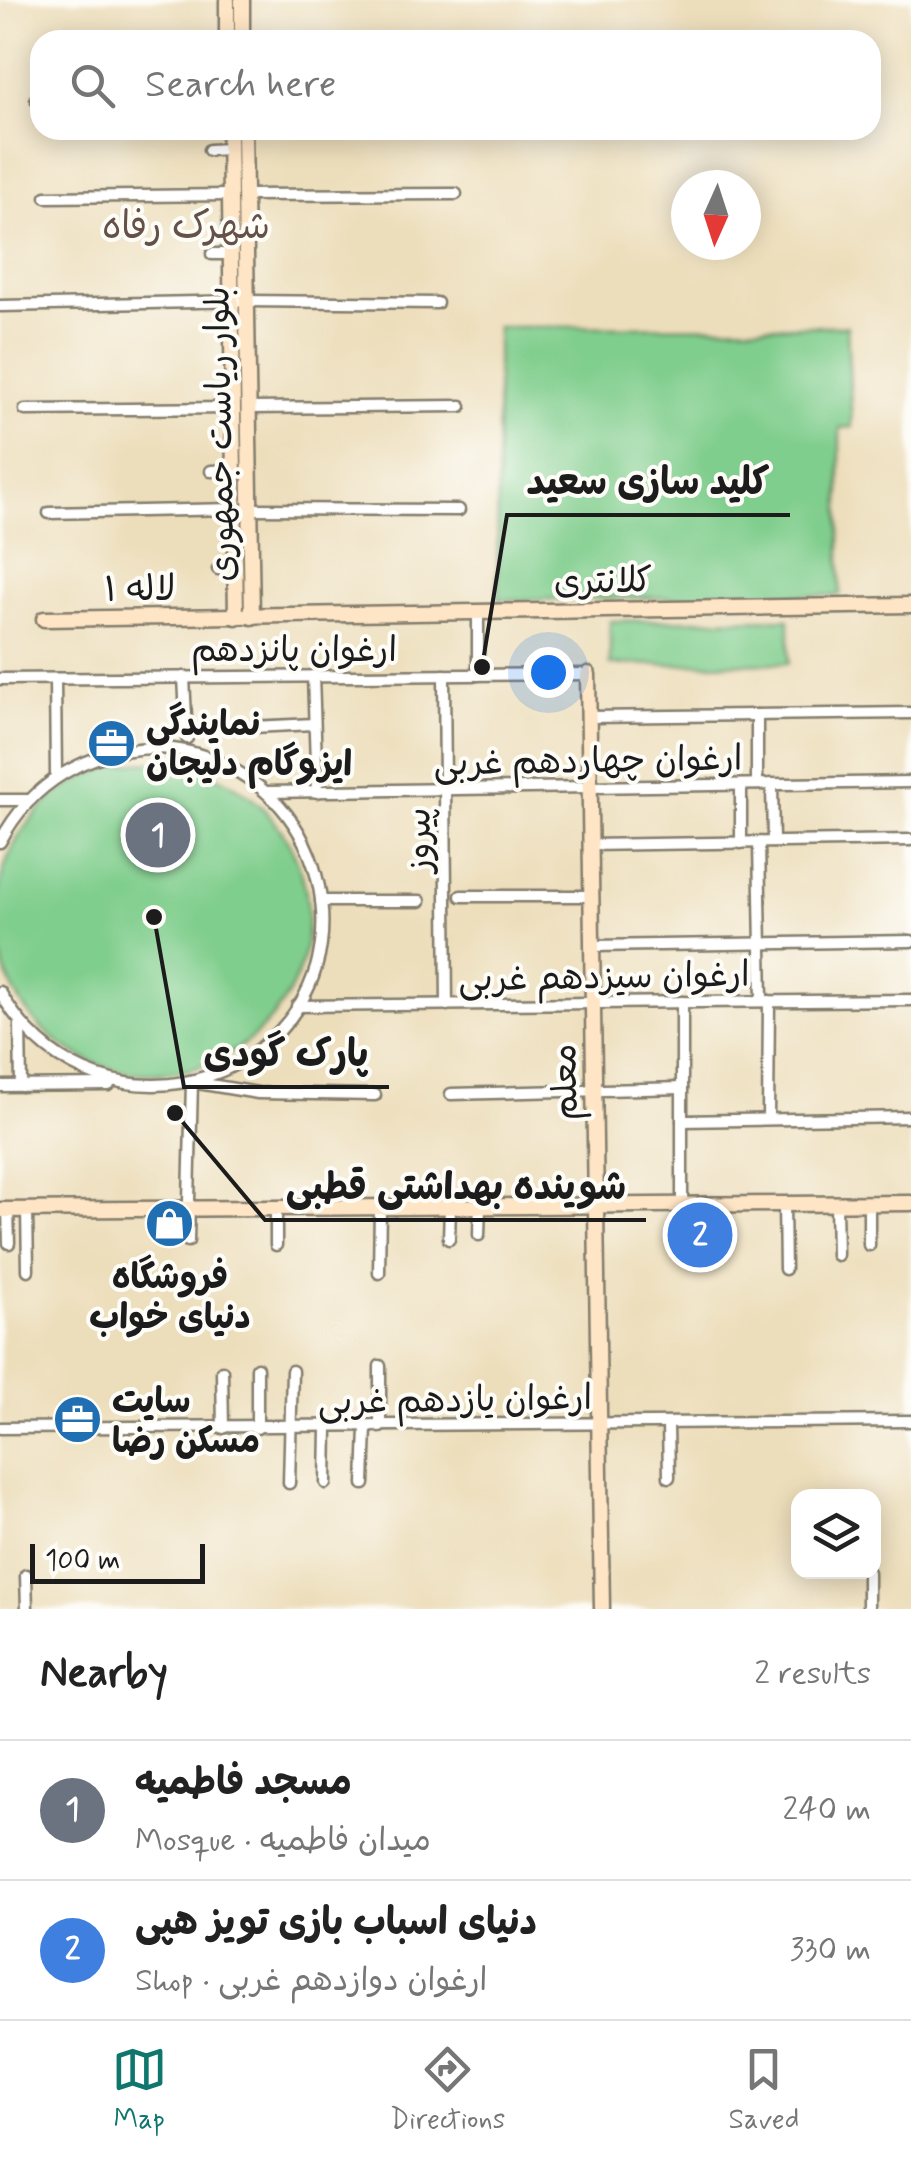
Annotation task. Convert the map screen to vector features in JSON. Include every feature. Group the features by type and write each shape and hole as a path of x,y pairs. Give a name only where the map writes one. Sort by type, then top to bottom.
{"street":[{"path":"227,0 228,30"},
{"path":"242,0 242,30"},
{"name":"بلوار ریاست جمهوری","path":"229,140 237,195 242,509 247,568 244,617"},
{"name":"بلوار ریاست جمهوری","path":"239,278 231,254 243,140"},
{"path":"209,150 229,149"},
{"path":"46,197 456,194"},
{"path":"212,254 231,254"},
{"path":"0,306 239,309 437,303"},
{"path":"25,410 461,406"},
{"name":"بلوار ریاست جمهوری","path":"241,408 234,470 242,509"},
{"path":"211,471 234,470"},
{"path":"49,513 459,510"},
{"path":"218,568 247,568"},
{"name":"کلانتری","path":"244,617 911,605"},
{"path":"478,612 478,675"},
{"name":"لاله ۱","path":"44,620 244,617"},
{"name":"ارغوان پانزدهم","path":"0,679 588,674"},
{"name":"معلم","path":"588,674 602,1609"},
{"name":"پیروز","path":"444,675 447,1005"},
{"path":"313,676 317,792"},
{"path":"56,678 56,775"},
{"path":"184,678 186,738"},
{"path":"588,717 911,713"},
{"path":"757,715 757,784"},
{"path":"230,728 314,724"},
{"path":"0,842 29,800 56,775 107,754 159,748 214,760 267,792 288,815 304,842 316,871 321,901 318,956 297,1006 277,1032 252,1054 223,1071 192,1082 160,1086 0,1086"},
{"name":"ارغوان چهاردهم غربی","path":"267,792 911,782"},
{"path":"740,843 742,784"},
{"path":"772,784 773,842"},
{"path":"0,800 29,800"},
{"path":"590,845 911,840"},
{"path":"759,842 768,1120"},
{"path":"461,896 591,896"},
{"path":"321,901 420,901"},
{"path":"592,946 911,941"},
{"path":"0,992 6,1013 43,1047 98,1078 128,1085"},
{"name":"ارغوان سیزدهم غربی","path":"297,1006 911,1000"},
{"path":"682,1002 682,1205"},
{"path":"20,1024 21,1086"},
{"path":"192,1082 258,1093 374,1095"},
{"path":"188,1241 192,1082"},
{"path":"451,1094 682,1088"},
{"path":"682,1121 911,1118"},
{"path":"836,1203 837,1256"},
{"path":"869,1203 870,1246"},
{"path":"8,1243 4,1210 911,1203"},
{"path":"784,1204 785,1269"},
{"path":"450,1206 450,1239"},
{"path":"479,1236 480,1206"},
{"path":"379,1273 380,1207"},
{"path":"276,1208 276,1244"},
{"path":"28,1210 28,1270"},
{"path":"380,1366 380,1427"},
{"path":"257,1368 257,1428"},
{"path":"289,1482 292,1370"},
{"path":"222,1371 224,1428"},
{"name":"ارغوان یازدهم غربی","path":"0,1428 911,1421"},
{"path":"668,1424 669,1477"},
{"path":"326,1484 328,1428"},
{"path":"364,1484 366,1428"},
{"path":"26,1575 27,1609"},
{"path":"868,1579 868,1609"}],"green space":[{"path":"847,326 852,427 840,428 840,595 498,600 497,327"},
{"path":"789,619 789,663 610,665 610,621"},
{"path":"122,765 182,765 212,774 238,789 262,808 281,832 296,858 305,888 305,948 296,978 281,1004 262,1028 238,1047 212,1062 182,1071 122,1071 92,1062 66,1047 42,1028 23,1004 8,978 -1,948 -1,888 8,858 23,832 42,808 66,789 92,774"}],"place":[{"name":"کلید سازی سعید","path":"482,667"},
{"name":"نمایندگی ایزوگام دلیجان","path":"111,743"},
{"name":"مسجد فاطمیه","path":"158,835"},
{"name":"پارک گودی","path":"154,917"},
{"name":"شوینده بهداشتی قطبی","path":"175,1113"},
{"name":"فروشگاه دنیای خواب","path":"170,1224"},
{"name":"دنیای اسباب بازی تویز هپی","path":"700,1235"},
{"name":"سایت مسکن رضا","path":"77,1420"}],"district":[{"name":"شهرک رفاه","path":"186,225"}]}
